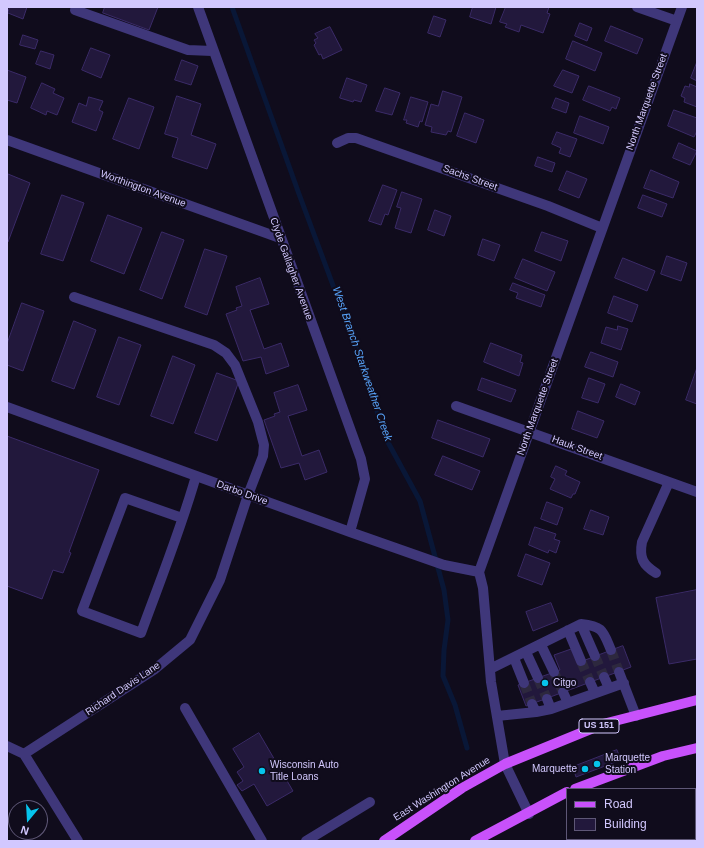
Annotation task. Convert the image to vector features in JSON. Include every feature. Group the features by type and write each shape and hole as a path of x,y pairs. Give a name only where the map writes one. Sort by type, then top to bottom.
{"main road":[{"name":"East Washington Avenue","path":"384,841 462,788 505,764 603,724 697,700"},
{"path":"578,788 663,756 697,748"},
{"path":"475,841 529,814 566,793"}],"street":[{"name":"Clyde Gallagher Avenue","path":"198,7 212,51 361,459 365,479 350,532"},
{"path":"637,7 677,21"},
{"name":"North Marquette Street","path":"479,572 682,7"},
{"path":"75,10 188,50 212,51"},
{"name":"Sachs Street","path":"337,142 348,138 356,138 548,206 602,228"},
{"name":"Worthington Avenue","path":"7,140 280,238"},
{"name":"Richard Davis Lane","path":"24,754 155,669 190,640 220,580 248,495 263,456 264,445 258,422 235,365 226,353 214,345 74,297"},
{"name":"Darbo Drive","path":"7,406 350,532 444,565 479,572"},
{"name":"Hauk Street","path":"456,406 697,492"},
{"path":"182,518 125,498 82,611 141,632 182,518 196,476"},
{"path":"656,573 642,561 640,553 642,542 669,482"},
{"path":"479,572 483,588 490,669 505,764 529,814"},
{"path":"490,669 581,624 594,625 603,631 611,650"},
{"path":"581,624 595,656"},
{"path":"568,630 581,661"},
{"path":"541,644 554,672"},
{"path":"526,652 538,678"},
{"path":"514,658 524,683"},
{"path":"619,672 636,716"},
{"path":"604,677 609,688"},
{"path":"590,682 595,693"},
{"path":"497,716 534,708 551,709 624,683"},
{"path":"563,692 568,703"},
{"path":"547,699 551,709"},
{"path":"185,708 262,841"},
{"path":"7,746 24,754 78,841"},
{"path":"306,841 370,802"}],"building":[{"path":"10,7 27,7 23,19 8,13"},
{"path":"105,7 158,7 149,30 103,13"},
{"path":"473,7 496,7 491,24 470,17"},
{"path":"506,7 549,7 547,13 550,14 543,33 521,25 519,32 505,27 507,24 500,22"},
{"path":"434,16 446,20 440,37 428,33"},
{"path":"580,23 592,28 587,41 575,36"},
{"path":"611,26 643,39 637,54 605,41"},
{"path":"330,27 342,50 323,59 321,54 319,55 314,45 316,43 314,40 318,38 315,34"},
{"path":"23,35 38,40 35,49 20,45"},
{"path":"573,41 602,53 595,71 566,59"},
{"path":"91,48 110,55 101,78 82,70"},
{"path":"41,51 54,55 50,69 36,64"},
{"path":"182,60 198,66 191,85 175,80"},
{"path":"697,62 697,81 691,78"},
{"path":"7,70 26,77 17,103 7,100"},
{"path":"563,70 579,76 572,93 554,86"},
{"path":"347,78 367,85 361,102 354,100 353,102 340,98"},
{"path":"42,83 55,89 53,93 64,98 57,115 47,111 46,115 31,108"},
{"path":"690,84 697,87 697,107 684,102 685,98 681,96 685,86 689,87"},
{"path":"589,86 620,98 616,109 612,107 610,111 583,100"},
{"path":"385,88 400,93 392,115 376,111"},
{"path":"443,91 462,97 451,132 448,131 446,135 431,132 432,127 425,125 431,104 438,106"},
{"path":"177,96 201,104 191,135 216,144 207,169 172,157 178,138 165,134"},
{"path":"89,97 103,101 99,110 103,112 96,131 72,122 79,103 86,106"},
{"path":"411,97 428,102 422,122 420,121 418,127 406,123 407,120 404,120"},
{"path":"129,98 154,107 139,149 113,139"},
{"path":"556,98 569,103 566,113 552,108"},
{"path":"674,110 697,118 697,131 694,137 668,126"},
{"path":"465,113 484,120 476,143 457,136"},
{"path":"580,116 609,127 603,144 574,133"},
{"path":"557,132 577,139 570,157 559,153 561,148 552,144"},
{"path":"679,143 697,151 690,165 673,158"},
{"path":"538,157 555,163 552,172 535,166"},
{"path":"651,170 679,182 673,198 644,188"},
{"path":"567,171 587,179 579,198 559,190"},
{"path":"8,174 30,183 7,242"},
{"path":"383,185 397,190 388,215 385,214 381,225 369,221"},
{"path":"402,192 422,199 411,233 395,228 401,208 397,207"},
{"path":"62,195 84,203 63,261 41,254"},
{"path":"643,195 667,204 662,217 638,208"},
{"path":"435,210 451,216 444,236 428,230"},
{"path":"108,215 142,228 124,274 91,261"},
{"path":"162,232 184,240 162,299 140,290"},
{"path":"542,232 568,241 561,261 535,251"},
{"path":"483,239 500,245 494,261 478,255"},
{"path":"205,249 227,256 207,315 185,307"},
{"path":"667,256 687,263 681,281 661,274"},
{"path":"623,258 655,271 647,291 615,278"},
{"path":"523,259 555,272 547,291 515,278"},
{"path":"260,278 269,304 250,310 264,349 281,343 289,366 266,374 261,357 243,361 226,314 237,310 236,308 242,306 236,287"},
{"path":"513,283 545,295 541,307 516,298 518,293 510,290"},
{"path":"614,296 638,305 632,322 608,313"},
{"path":"22,303 44,311 23,371 7,365 7,344"},
{"path":"74,321 96,330 74,389 52,381"},
{"path":"618,326 628,329 621,350 601,343 606,327 617,330"},
{"path":"119,337 141,345 119,405 97,397"},
{"path":"491,343 522,355 520,362 523,363 519,376 484,362"},
{"path":"591,352 618,362 613,377 585,367"},
{"path":"173,356 195,365 173,424 151,416"},
{"path":"697,368 697,404 686,400"},
{"path":"217,373 239,381 217,441 195,433"},
{"path":"482,378 516,390 511,402 478,390"},
{"path":"589,378 605,384 598,403 582,398"},
{"path":"621,384 640,392 635,405 616,397"},
{"path":"298,385 307,410 288,416 302,456 319,450 327,472 305,480 299,463 281,468 264,420 275,416 274,414 280,412 274,393"},
{"path":"578,411 604,421 597,438 572,429"},
{"path":"438,420 490,439 483,457 432,438"},
{"path":"7,436 99,470 69,552 71,553 63,573 53,570 42,599 7,586"},
{"path":"443,456 480,471 472,490 435,475"},
{"path":"556,466 567,471 565,475 580,482 575,494 573,494 571,498 550,489 555,479 551,477"},
{"path":"547,502 563,508 557,525 541,519"},
{"path":"591,510 609,517 603,535 584,529"},
{"path":"535,527 556,534 554,539 560,541 556,553 549,550 548,553 529,545"},
{"path":"526,554 550,563 542,585 518,576"},
{"path":"697,590 697,659 669,664 656,598"},
{"path":"551,603 558,621 533,631 526,612"},
{"path":"623,646 631,667 526,706 518,685 560,670 554,655 574,648 579,662"},
{"path":"259,733 293,791 267,806 254,784 242,791 237,785 243,781 237,772 244,767 233,749"},
{"name":"Marquette Station","path":"617,750 621,760 576,777 573,767"},
{"path":"655,840 682,840 682,841"}],"waterway":[{"name":"West Branch Starkweather Creek","path":"232,7 299,194 375,398 378,416 384,435 420,501 444,590 448,620 444,650 443,676 455,705 467,748"}],"tunnel":[{"path":"611,650 619,672"},
{"path":"595,656 604,677"},
{"path":"581,661 590,682"},
{"path":"554,672 563,692"},
{"path":"538,678 547,699"},
{"path":"524,683 532,704"}],"place":[{"name":"Citgo","path":"545,683"},
{"name":"Marquette Station","path":"597,764"},
{"name":"Marquette","path":"585,769"},
{"name":"Wisconsin Auto Title Loans","path":"262,771"}]}
